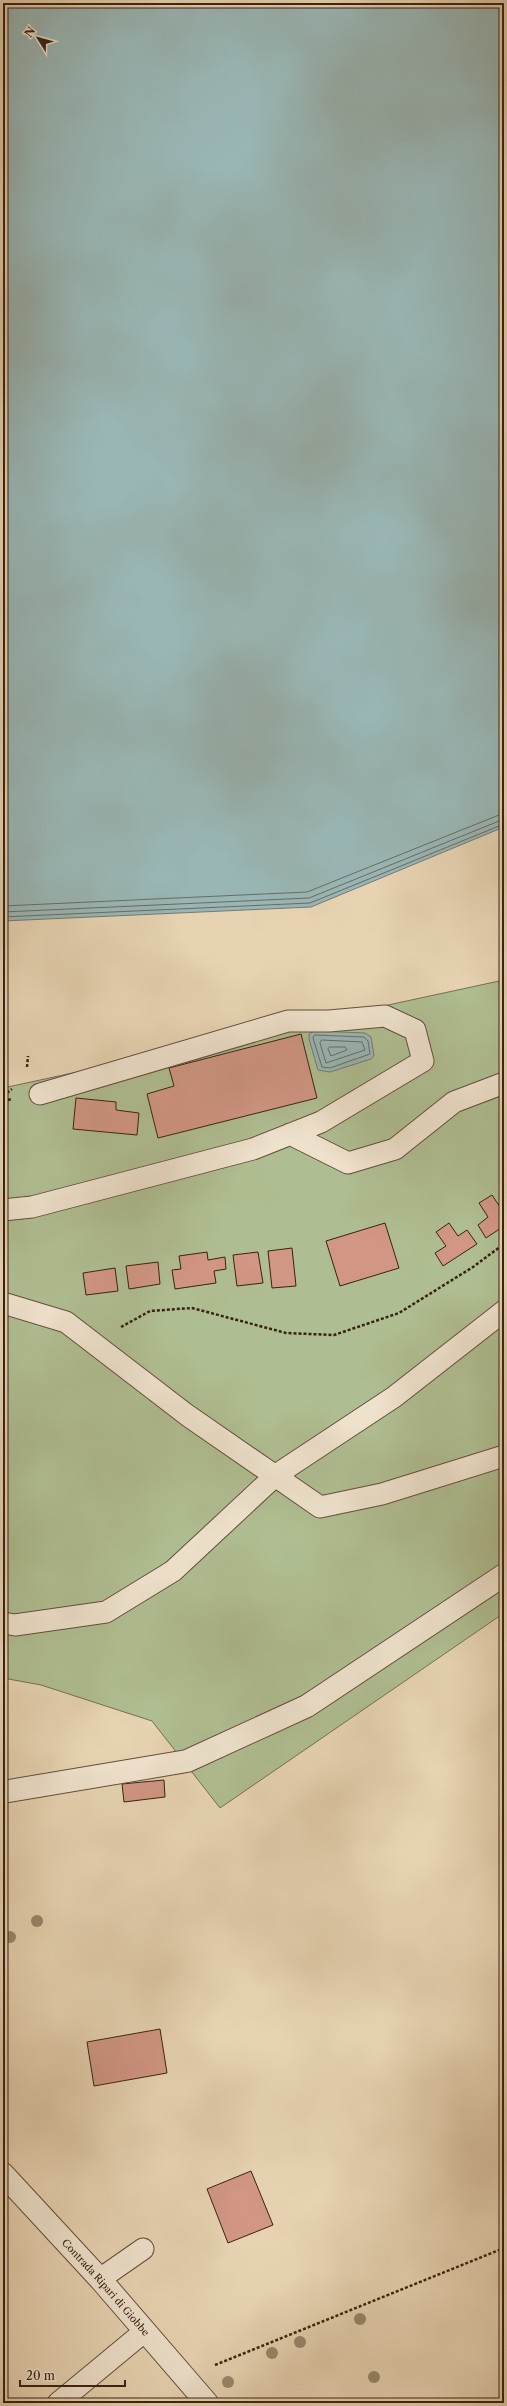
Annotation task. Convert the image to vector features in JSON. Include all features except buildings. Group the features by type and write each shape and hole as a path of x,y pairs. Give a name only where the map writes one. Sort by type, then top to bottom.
{"street":[{"path":"3,1792 187,1761 307,1706 504,1575"},
{"name":"Contrada Ripari di Giobbe","path":"3,2174 100,2279 206,2403"}],"lane":[{"path":"3,1210 32,1207 238,1153 321,1122 423,1060 416,1030 385,1016 328,1021 288,1022 40,1094"},
{"path":"290,1134 348,1163 395,1149 454,1102 504,1083"},
{"path":"3,1303 66,1322 187,1414 320,1507 382,1494 504,1456"},
{"path":"3,1623 15,1625 106,1612 173,1571 276,1475 394,1397 504,1311"},
{"path":"100,2279 143,2249"},
{"path":"58,2403 145,2331"}],"path":[{"path":"95,1344 130,1320 150,1311 192,1308 286,1333 334,1335 399,1313 473,1267 504,1244"},
{"path":"184,2377 504,2248"}],"green space":[{"path":"504,980 504,1613 220,1808 152,1721 41,1685 3,1678 3,1088"}],"water":[{"path":"3,3 504,3 504,827 311,907 3,921"},
{"path":"314,1031 365,1033 371,1037 374,1056 371,1059 330,1072 318,1070 309,1039 309,1034"}]}
